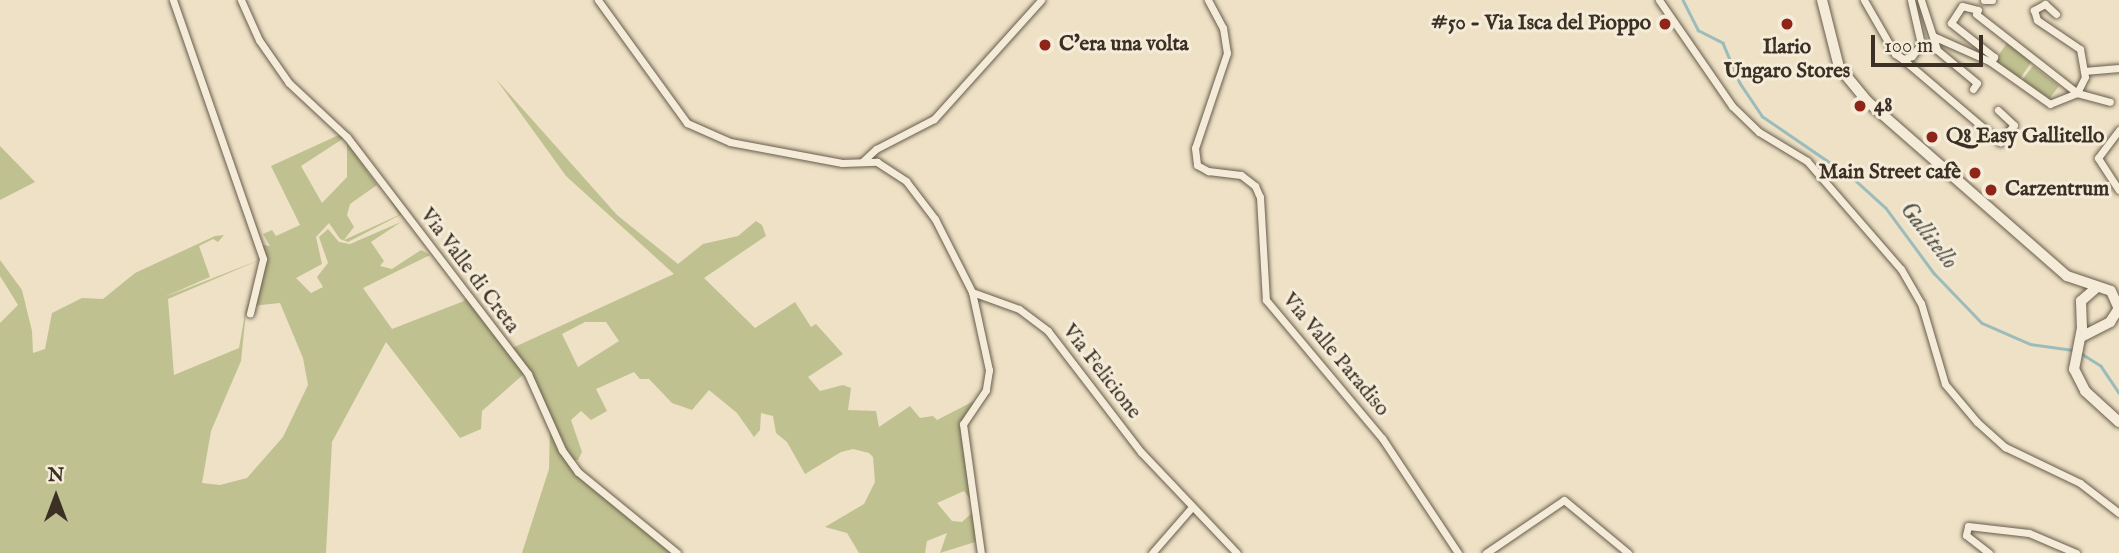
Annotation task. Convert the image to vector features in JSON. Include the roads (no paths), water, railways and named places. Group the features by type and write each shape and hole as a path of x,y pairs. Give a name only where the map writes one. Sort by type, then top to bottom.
{"street":[{"path":"173,0 264,259 250,313"},
{"name":"Via Valle di Creta","path":"241,0 259,40 289,83 347,137 528,374 562,450 578,472 677,553"},
{"path":"598,0 687,123 730,142 877,162 906,181 935,219 972,292 989,370 986,390 963,424 981,553"},
{"path":"862,162 876,149 934,120 1041,0"},
{"name":"Via Valle Paradiso","path":"1208,0 1223,28 1227,53 1198,139 1197,165 1208,171 1241,175 1255,186 1260,197 1266,300 1382,438 1458,553"},
{"path":"1659,0 1732,106 1759,131 1807,161 1901,269 1921,303 1945,384 1977,422 2005,447 2080,483 2119,513"},
{"path":"1822,0 1839,67 1867,101 2067,276 2111,291 2119,309 2109,325 2081,337"},
{"path":"1864,0 1899,56 2000,142 2014,125 1998,110"},
{"path":"1899,56 1912,56 1921,44 1911,0"},
{"path":"1921,0 1937,50 1977,82 1973,89"},
{"path":"1984,0 1992,0"},
{"path":"2056,14 2045,4 2034,10 2037,20 2080,49 2084,71 2077,93"},
{"path":"1992,62 1994,57 1951,23 1962,6 1978,10 1976,14 2077,93 2110,102"},
{"path":"1933,36 1992,62 2050,104 2077,93"},
{"path":"2084,71 2119,68"},
{"path":"2119,130 2098,158 2110,183 2119,190"},
{"path":"2067,276 2081,302 2083,316 2075,359 2077,380 2119,422"},
{"path":"2081,302 2096,288"},
{"name":"Via Felicione","path":"972,292 1019,309 1048,331 1141,452 1237,553"},
{"path":"2083,316 2109,325"},
{"path":"1486,553 1564,500 1628,553"},
{"path":"1152,553 1192,507"},
{"path":"1989,553 1968,537 1968,526 2029,533 2076,553"}],"waterway":[{"name":"Gallitello","path":"1683,0 1698,30 1723,43 1740,83 1762,116 1854,179 1886,208 1934,273 1982,323 2030,344 2073,350"},
{"name":"Gallitello","path":"2079,352 2101,366 2119,393"}],"place":[{"name":"#50 - Via Isca del Pioppo","path":"1665,24"},
{"name":"Ilario Ungaro Stores","path":"1787,24"},
{"name":"C'era una volta","path":"1045,45"},
{"name":"48","path":"1860,106"},
{"name":"Q8 Easy Gallitello","path":"1932,137"},
{"name":"Main Street cafè","path":"1975,173"},
{"name":"Carzentrum","path":"1991,190"}]}
